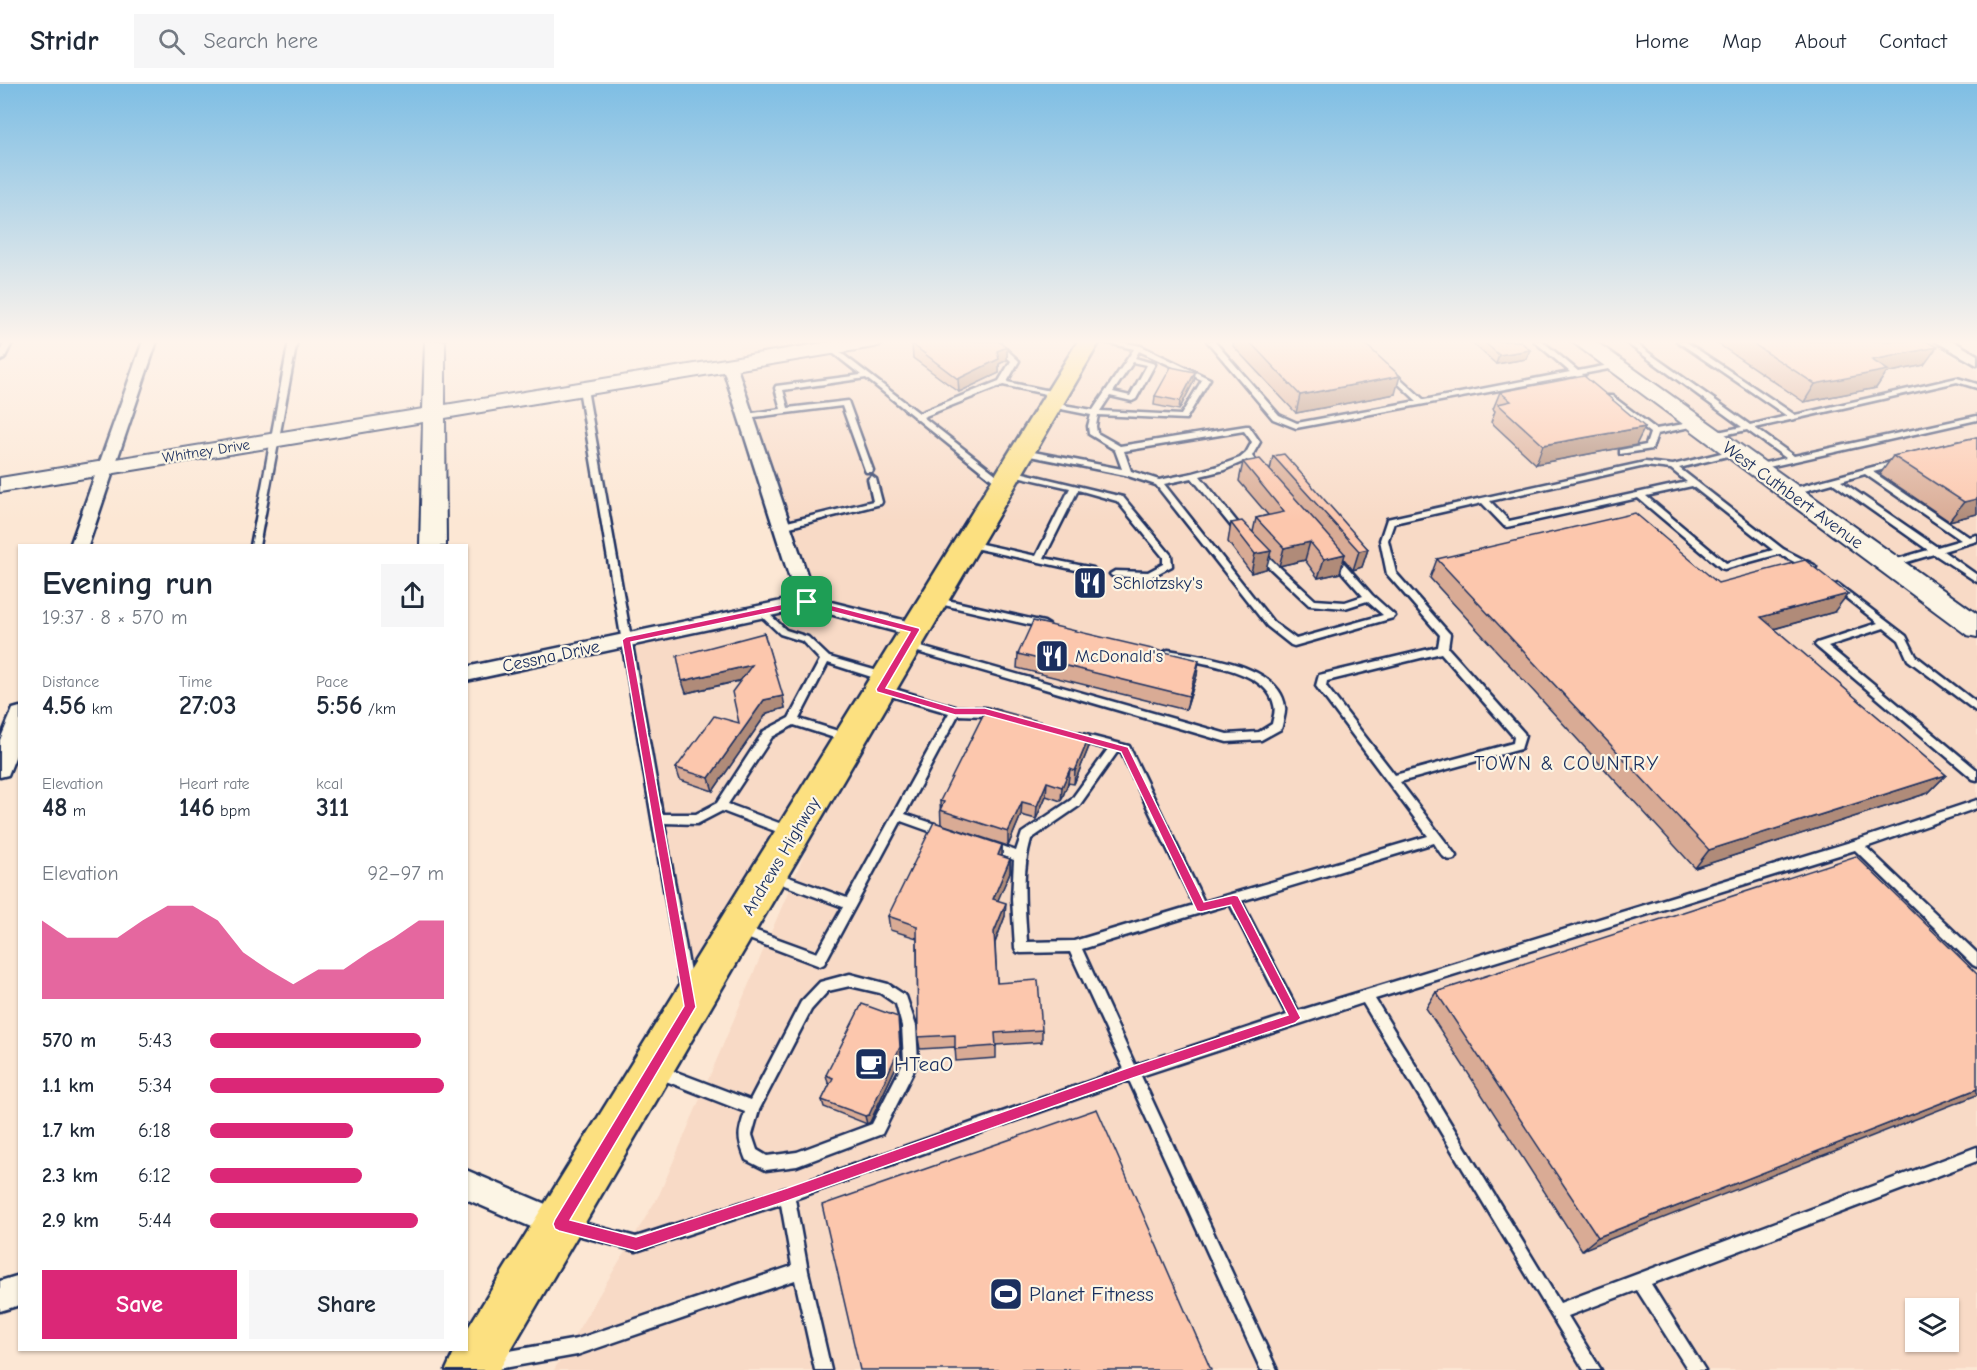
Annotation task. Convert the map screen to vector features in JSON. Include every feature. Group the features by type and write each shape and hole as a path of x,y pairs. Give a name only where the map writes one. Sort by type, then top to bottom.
{"main road":[{"name":"Andrews Highway","path":"473,1367 1053,401"}],"street":[{"path":"79,544 129,401"},
{"path":"433,544 434,401"},
{"name":"Whitney Drive","path":"0,485 511,401"},
{"path":"741,401 807,602"},
{"name":"West Cuthbert Avenue","path":"1662,401 1977,628"},
{"name":"Cessna Drive","path":"468,674 807,602 919,625"},
{"path":"18,720 0,771 18,769"},
{"path":"468,1185 559,1224"},
{"path":"0,1296 18,1291"}],"lane":[{"path":"255,544 282,401"},
{"path":"585,401 690,1007"},
{"path":"782,401 785,411"},
{"path":"899,401 918,416 1012,469 1120,499 1168,557 1167,566 1149,575 1115,574"},
{"path":"918,416 956,401"},
{"path":"1057,401 1095,413 1183,417 1193,401"},
{"path":"1012,469 1127,473 1159,483 1195,476 1248,456 1256,442 1246,428 1119,449 1094,434 1092,426 1095,413 1103,401"},
{"path":"1262,401 1276,417 1296,426 1427,401"},
{"path":"1613,401 1654,432 1748,427 1864,401"},
{"path":"1711,401 1793,459"},
{"path":"1769,401 1793,417"},
{"path":"746,417 845,403 870,475 878,502 782,526"},
{"path":"1755,468 1977,418"},
{"path":"1623,452 1649,447 1654,432"},
{"path":"1119,449 1127,473"},
{"path":"1393,780 1517,746 1520,736 1443,649 1445,634 1392,574 1384,540 1390,521 1645,464 1673,467 1733,452"},
{"path":"1248,456 1263,476"},
{"path":"1790,492 1910,460"},
{"path":"1673,467 1780,551 1818,570"},
{"path":"1866,471 1972,540"},
{"path":"1195,476 1259,553 1312,603 1345,605 1369,597"},
{"path":"1834,480 1977,579"},
{"path":"1159,483 1270,624 1294,643 1390,616 1369,597 1324,545"},
{"path":"1484,500 1507,524 1694,483"},
{"path":"1039,560 1076,487"},
{"path":"1640,495 1724,566 1780,551"},
{"path":"1890,564 1972,540"},
{"path":"968,544 1090,570"},
{"path":"1826,577 1903,638 1912,658 1977,708"},
{"path":"762,612 783,632 805,639 825,658 884,684 955,711 985,712 1007,717"},
{"path":"1886,624 1820,645 1977,776"},
{"path":"919,625 1060,629"},
{"path":"919,625 1227,738 1261,736 1277,726 1280,707 1275,692 1260,679 1242,670 1162,652"},
{"path":"1443,649 1323,678 1321,687 1450,856"},
{"path":"657,818 698,819 721,806 768,734 793,721 825,658"},
{"path":"737,929 820,960 955,711"},
{"path":"793,721 850,739"},
{"path":"1072,735 1125,749 1201,908"},
{"path":"1115,747 1075,803 1026,836 1020,857 1018,899 1021,948 1074,946 1436,838"},
{"path":"559,1224 636,1244 787,1195 1133,1072 1295,1018 1857,845 1977,804"},
{"path":"721,806 794,833"},
{"path":"898,816 954,835"},
{"path":"976,842 1020,857"},
{"path":"1857,845 1977,961"},
{"path":"769,875 850,904"},
{"path":"1234,900 1295,1018"},
{"path":"1074,946 1269,1370"},
{"path":"850,980 883,988 901,1000 909,1026 911,1062 877,1129 797,1159 766,1163 751,1155 745,1135 753,1108 806,1006 824,986 850,980"},
{"path":"1368,997 1593,1370"},
{"path":"652,1069 753,1108"},
{"path":"1557,1312 1977,1154"},
{"path":"787,1195 800,1271 823,1370"},
{"path":"473,1367 577,1347 800,1271"},
{"path":"1640,1281 1697,1370"}],"shaded area":[{"path":"742,401 1977,401 1977,1370 554,1370 659,1195 870,700 684,991 627,639 807,601"}],"building":[{"path":"1511,401 1614,401 1645,427 1543,445 1498,404"},
{"path":"1977,437 1977,499 1964,502 1893,456"},
{"path":"1284,454 1368,549 1359,551 1273,456"},
{"path":"1260,459 1345,554 1324,559 1310,542 1284,548 1256,518 1284,512 1243,462"},
{"path":"1635,513 1718,583 1805,560 1848,594 1761,617 1946,775 1709,850 1437,559"},
{"path":"1242,521 1271,551 1255,554 1231,523"},
{"path":"1033,621 1199,660 1189,696 1018,654"},
{"path":"764,633 783,696 764,700 709,778 676,768 714,716 739,723 732,692 752,665 682,681 677,656"},
{"path":"987,707 1090,735 1075,771 1070,769 1062,787 1047,782 1037,806 1022,802 1008,832 940,810 944,802 940,801"},
{"path":"934,822 1002,845 998,855 1010,859 993,899 1006,903 994,932 997,983 1038,980 1042,1030 995,1033 996,1046 955,1049 955,1035 918,1037 917,926 888,916"},
{"path":"1856,856 1977,974 1977,1089 1598,1237 1436,992"},
{"name":"HTeaO","path":"862,1004 898,1017 900,1047 869,1115 865,1116 822,1100 833,1078 826,1075"},
{"name":"Planet Fitness","path":"1097,1109 1211,1370 860,1370 822,1205"}],"place":[{"name":"Schlotzsky's","path":"1090,583"},
{"name":"McDonald's","path":"1052,656"},
{"name":"HTeaO","path":"871,1064"},
{"name":"Planet Fitness","path":"1006,1294"}],"district":[{"name":"TOWN & COUNTRY","path":"1567,763"}],"route":[{"path":"807,602 916,630 881,689 955,711 985,712 1125,749 1201,908 1234,900 1295,1018 1133,1072 787,1195 636,1244 559,1224 690,1007 626,640 807,602"}]}
